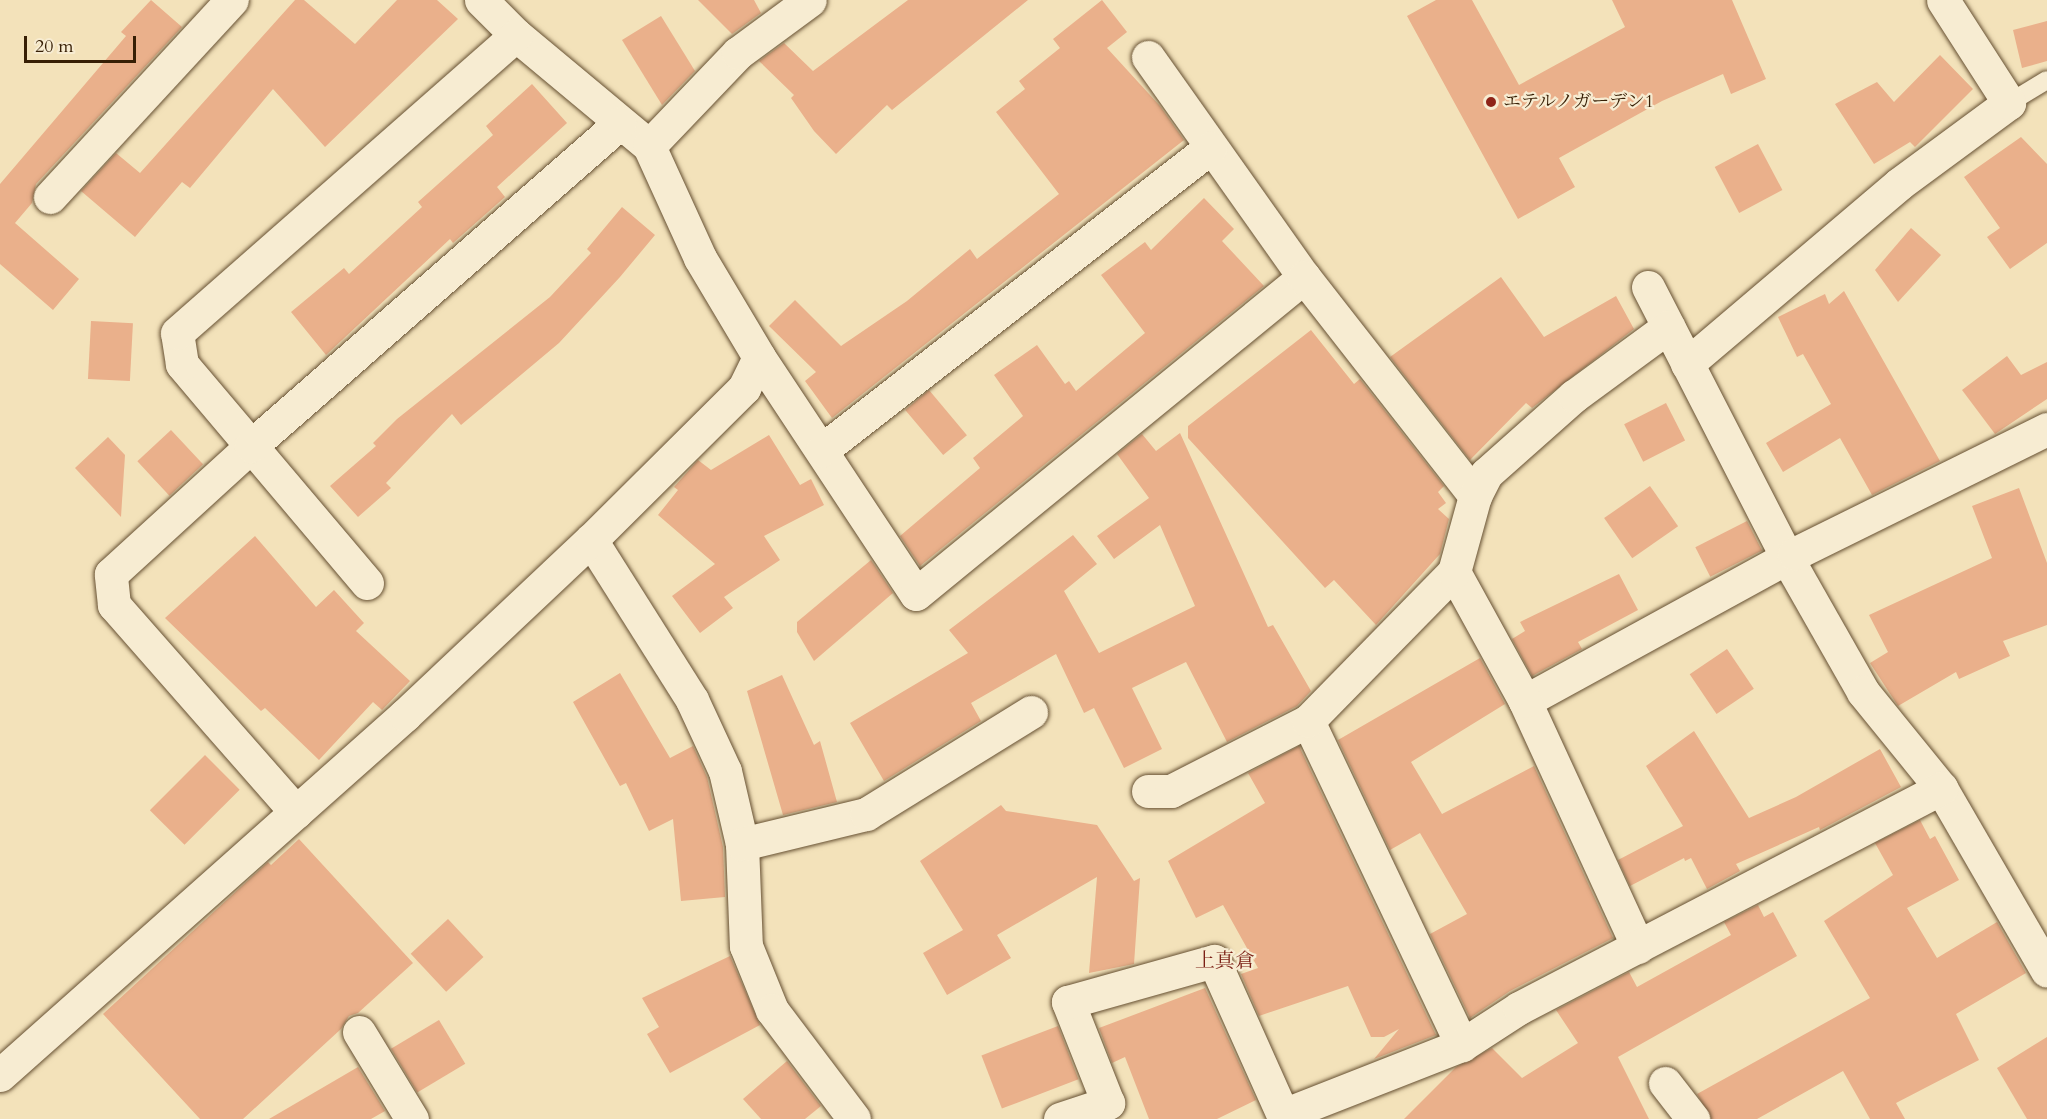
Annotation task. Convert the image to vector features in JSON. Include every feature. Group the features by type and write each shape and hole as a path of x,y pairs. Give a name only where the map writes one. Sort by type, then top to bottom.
{"street":[{"path":"50,197 232,0"},
{"path":"481,0 516,35 649,146 700,258 759,357 916,594 1304,277"},
{"path":"649,146 738,53 810,0"},
{"path":"1687,364 1899,184 2009,104 1943,0"},
{"path":"367,583 182,364 177,333 516,35"},
{"path":"1148,57 1210,148 1304,277 1475,496"},
{"path":"296,812 114,605 110,588 111,574 251,446 620,123"},
{"path":"822,450 1210,148"},
{"path":"1647,288 1787,558 1863,692 1941,788 2047,971"},
{"path":"1148,791 1171,790 1308,721 1454,572 1475,496 1486,474 1575,396 1668,327"},
{"path":"0,1075 296,812 591,540 744,388 759,357"},
{"path":"1525,700 1787,558 2047,429"},
{"path":"591,540 692,700 725,771 742,844 746,946 772,1010 854,1119"},
{"path":"1454,572 1525,700 1638,947"},
{"path":"742,844 866,814 1031,712"},
{"path":"1308,721 1462,1045"},
{"path":"1060,1119 1108,1103 1068,1002 1214,961 1283,1115 1462,1045 1519,1008 1941,788"},
{"path":"359,1032 412,1119"},
{"path":"1665,1083 1693,1119"}],"lane":[{"path":"2009,104 2047,80"}],"building":[{"path":"151,0 182,27 36,184 32,203 15,223 79,279 53,310 0,264 0,184 126,36 121,32"},
{"path":"295,0 304,0 355,44 397,0 437,0 458,19 325,147 273,89 190,188 182,182 135,237 81,191 116,153 140,173"},
{"path":"698,0 754,0 761,13 732,34"},
{"path":"908,0 1028,0 892,110 887,105 836,154 814,131 791,98 794,95 759,61 784,43 813,71"},
{"path":"1102,0 1127,32 1107,48 1160,106 1184,140 832,418 805,381 816,372 769,326 795,300 841,346 907,301 970,249 977,259 1059,194 996,112 1025,89 1019,81 1060,48 1053,39"},
{"path":"1436,0 1472,0 1519,85 1625,27 1612,0 1732,0 1766,79 1731,94 1723,74 1662,101 1559,158 1575,187 1518,219 1407,16"},
{"path":"661,16 695,71 662,105 622,40"},
{"path":"2047,21 2047,61 2022,68 2013,30"},
{"path":"1940,55 1973,89 1915,147 1910,142 1874,164 1835,104 1877,82 1894,102"},
{"path":"532,84 567,123 497,187 505,197 453,243 450,239 326,355 291,312 344,268 349,274 422,207 418,202 493,135 486,126"},
{"path":"2021,137 2047,164 2047,243 2010,269 1987,237 2000,228 1964,177"},
{"path":"1758,144 1782,190 1739,213 1715,167"},
{"path":"1204,198 1234,229 1222,241 1264,286 920,566 900,536 980,468 973,458 1023,416 994,375 1037,345 1065,384 1069,381 1076,391 1145,333 1101,275 1145,242 1151,250"},
{"path":"622,207 655,235 620,277 559,343 461,425 452,414 386,483 391,488 358,517 330,486 376,446 373,443 397,419 550,297 591,253 587,249"},
{"path":"1911,228 1941,255 1898,302 1875,270"},
{"path":"1501,277 1544,337 1616,296 1634,329 1532,408 1526,403 1470,460 1390,357"},
{"path":"1844,291 1940,461 1872,495 1840,438 1783,472 1766,443 1831,404 1803,354 1797,357 1778,317 1825,294 1829,304"},
{"path":"91,321 133,323 130,381 88,379"},
{"path":"1311,330 1354,384 1360,379 1444,486 1438,492 1446,503 1438,509 1449,519 1440,554 1376,625 1334,580 1325,588 1188,438 1188,426"},
{"path":"2007,356 2021,375 2047,362 2047,399 1995,434 1962,390"},
{"path":"929,390 967,435 943,455 905,410"},
{"path":"1666,403 1685,440 1643,462 1624,424"},
{"path":"171,430 203,464 169,496 137,461"},
{"path":"1180,433 1268,627 1273,625 1311,691 1297,706 1227,742 1186,662 1132,688 1162,749 1124,768 1094,708 1084,713 1056,654 971,703 981,721 884,781 850,723 968,653 949,630 1073,535 1097,564 1064,591 1099,653 1195,606 1160,525 1114,559 1097,536 1149,498 1117,454 1142,434 1156,451"},
{"path":"769,435 800,485 811,479 824,505 764,536 780,560 724,597 733,608 700,633 672,596 715,564 658,515 678,490 674,487 698,460 711,470"},
{"path":"108,437 125,455 121,517 75,468"},
{"path":"1650,486 1678,526 1632,558 1604,518"},
{"path":"2019,488 2047,563 2047,625 2003,641 2010,656 1959,679 1956,672 1898,706 1870,663 1888,652 1869,615 1992,558 1972,506"},
{"path":"1747,521 1762,550 1710,577 1695,547"},
{"path":"255,536 316,607 334,590 364,623 356,631 410,681 382,710 373,702 319,760 265,708 261,711 165,618"},
{"path":"871,560 893,593 814,661 797,632 797,622"},
{"path":"1619,574 1638,610 1578,642 1582,649 1532,676 1512,639 1525,631 1520,622"},
{"path":"1727,649 1754,689 1717,714 1690,674"},
{"path":"1480,658 1505,704 1411,762 1442,814 1534,766 1613,938 1510,991 1470,1018 1430,934 1467,914 1420,833 1390,850 1338,740"},
{"path":"620,673 670,758 693,746 707,777 723,847 725,897 681,901 673,819 649,831 626,783 620,786 573,702"},
{"path":"782,675 814,745 820,741 837,802 783,815 747,691"},
{"path":"1694,731 1749,818 1796,797 1880,749 1901,787 1820,830 1819,827 1736,864 1740,871 1707,889 1691,858 1685,861 1684,858 1630,886 1618,860 1683,826 1646,766"},
{"path":"1299,746 1436,1035 1374,1059 1399,1029 1384,1037 1371,1037 1348,986 1259,1016 1241,974 1258,968 1223,905 1196,918 1168,861 1265,803 1248,773"},
{"path":"205,755 240,790 184,845 150,810"},
{"path":"1001,805 1006,811 1097,825 1134,881 1140,878 1134,964 1089,973 1097,877 997,935 1011,958 947,995 923,953 963,930 920,861"},
{"path":"1920,820 1930,839 1935,836 1959,880 1907,908 1937,958 1997,922 2026,973 1956,1014 1979,1060 1896,1103 1905,1119 1870,1119 1843,1071 1757,1119 1711,1119 1697,1094 1870,998 1824,921 1893,875 1875,843"},
{"path":"299,839 413,963 358,1013 349,1016 341,1029 243,1119 200,1119 103,1014 268,862 271,865"},
{"path":"1758,905 1764,917 1773,912 1797,956 1618,1057 1649,1119 1404,1119 1456,1067 1492,1048 1522,1078 1578,1043 1556,1010 1629,972 1637,987 1731,935 1724,922"},
{"path":"448,919 483,957 446,992 411,954"},
{"path":"730,956 760,1025 670,1073 647,1034 659,1027 642,998"},
{"path":"1205,988 1256,1100 1217,1119 1149,1119 1125,1057 1112,1063 1099,1028"},
{"path":"439,1020 465,1064 417,1093 391,1049"},
{"path":"1058,1026 1078,1079 1002,1109 981,1055"},
{"path":"2047,1037 2047,1119 2027,1119 1997,1068"},
{"path":"787,1061 821,1106 805,1119 761,1119 743,1099"},
{"path":"358,1067 385,1111 371,1119 269,1119"}],"place":[{"name":"エテルノガーデン1","path":"1491,102"}],"district":[{"name":"上真倉","path":"1225,960"}]}
